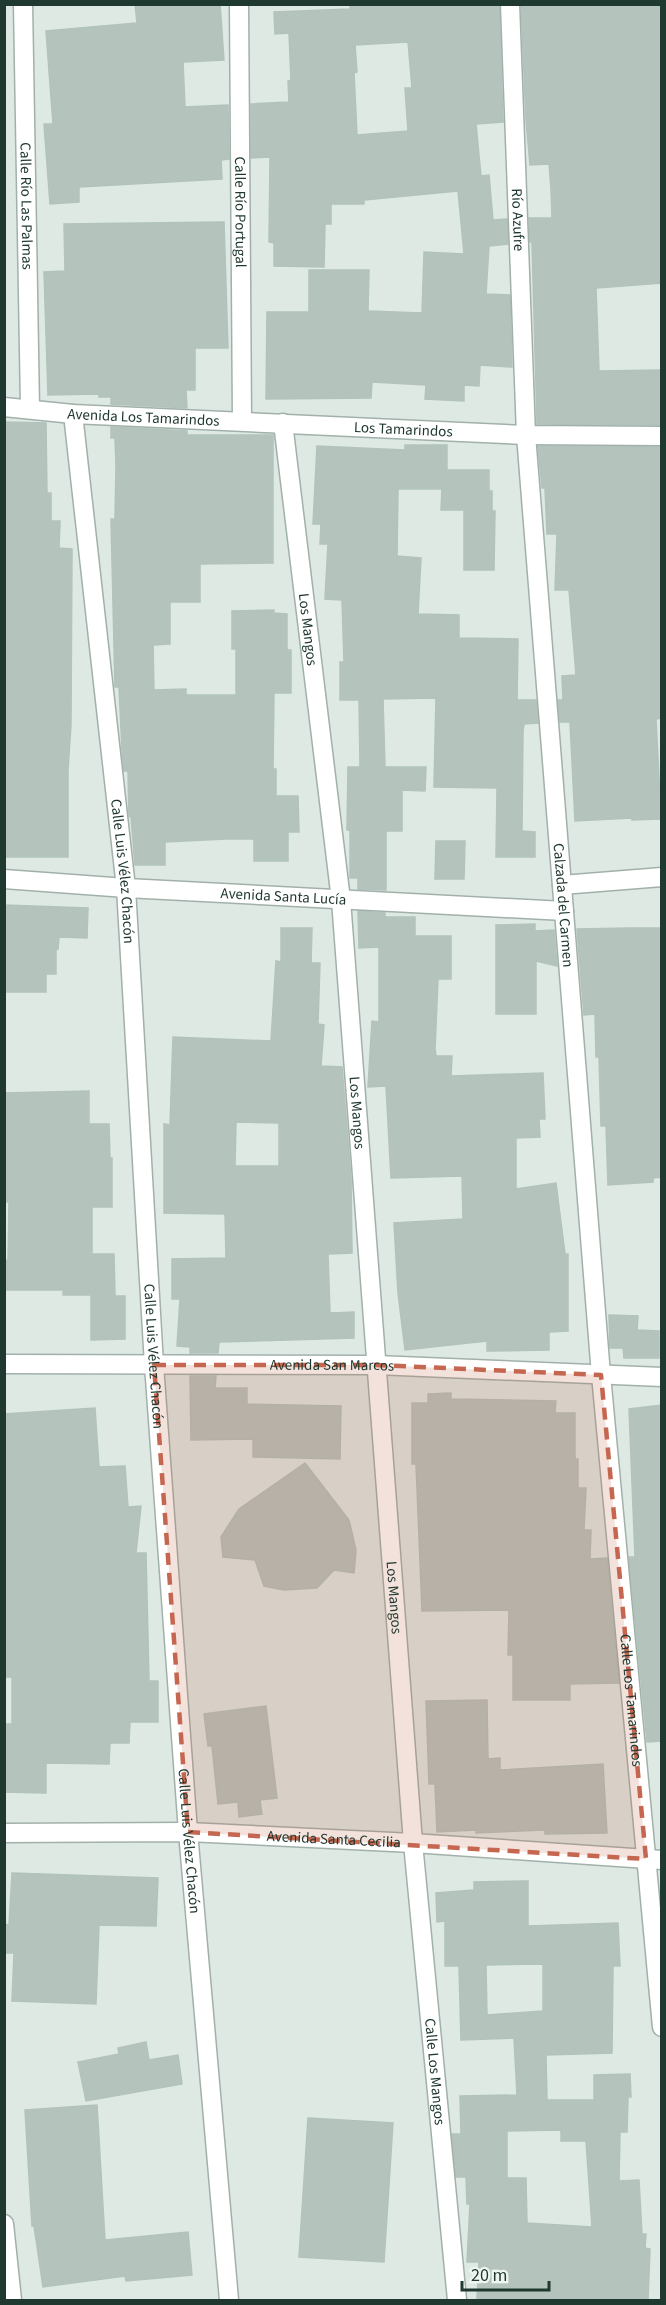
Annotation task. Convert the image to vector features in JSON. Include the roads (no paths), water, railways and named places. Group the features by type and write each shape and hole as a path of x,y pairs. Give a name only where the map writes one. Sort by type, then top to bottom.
{"street":[{"name":"Calle Río Las Palmas","path":"23,4 30,408"},
{"name":"Calle Río Portugal","path":"239,4 242,420"},
{"name":"Río Azufre","path":"510,4 526,435"},
{"name":"Avenida Los Tamarindos","path":"4,407 73,414 283,423"},
{"name":"Calle Luis Vélez Chacón","path":"73,414 126,888 154,1365 188,1832 229,2301"},
{"name":"Los Tamarindos","path":"283,423 526,435 662,436"},
{"name":"Los Mangos","path":"283,423 341,900 413,1843"},
{"name":"Calzada del Carmen","path":"526,435 601,1374"},
{"path":"562,885 662,877"},
{"name":"Avenida Santa Lucía","path":"4,879 126,888 564,911"},
{"name":"Avenida San Marcos","path":"4,1364 376,1365 662,1377"},
{"name":"Calle Los Tamarindos","path":"601,1374 654,1860 662,2028"},
{"name":"Avenida Santa Cecilia","path":"4,1833 188,1832 413,1843 654,1860"},
{"name":"Calle Los Mangos","path":"413,1843 457,2301"},
{"path":"4,2224 12,2301"}]}
